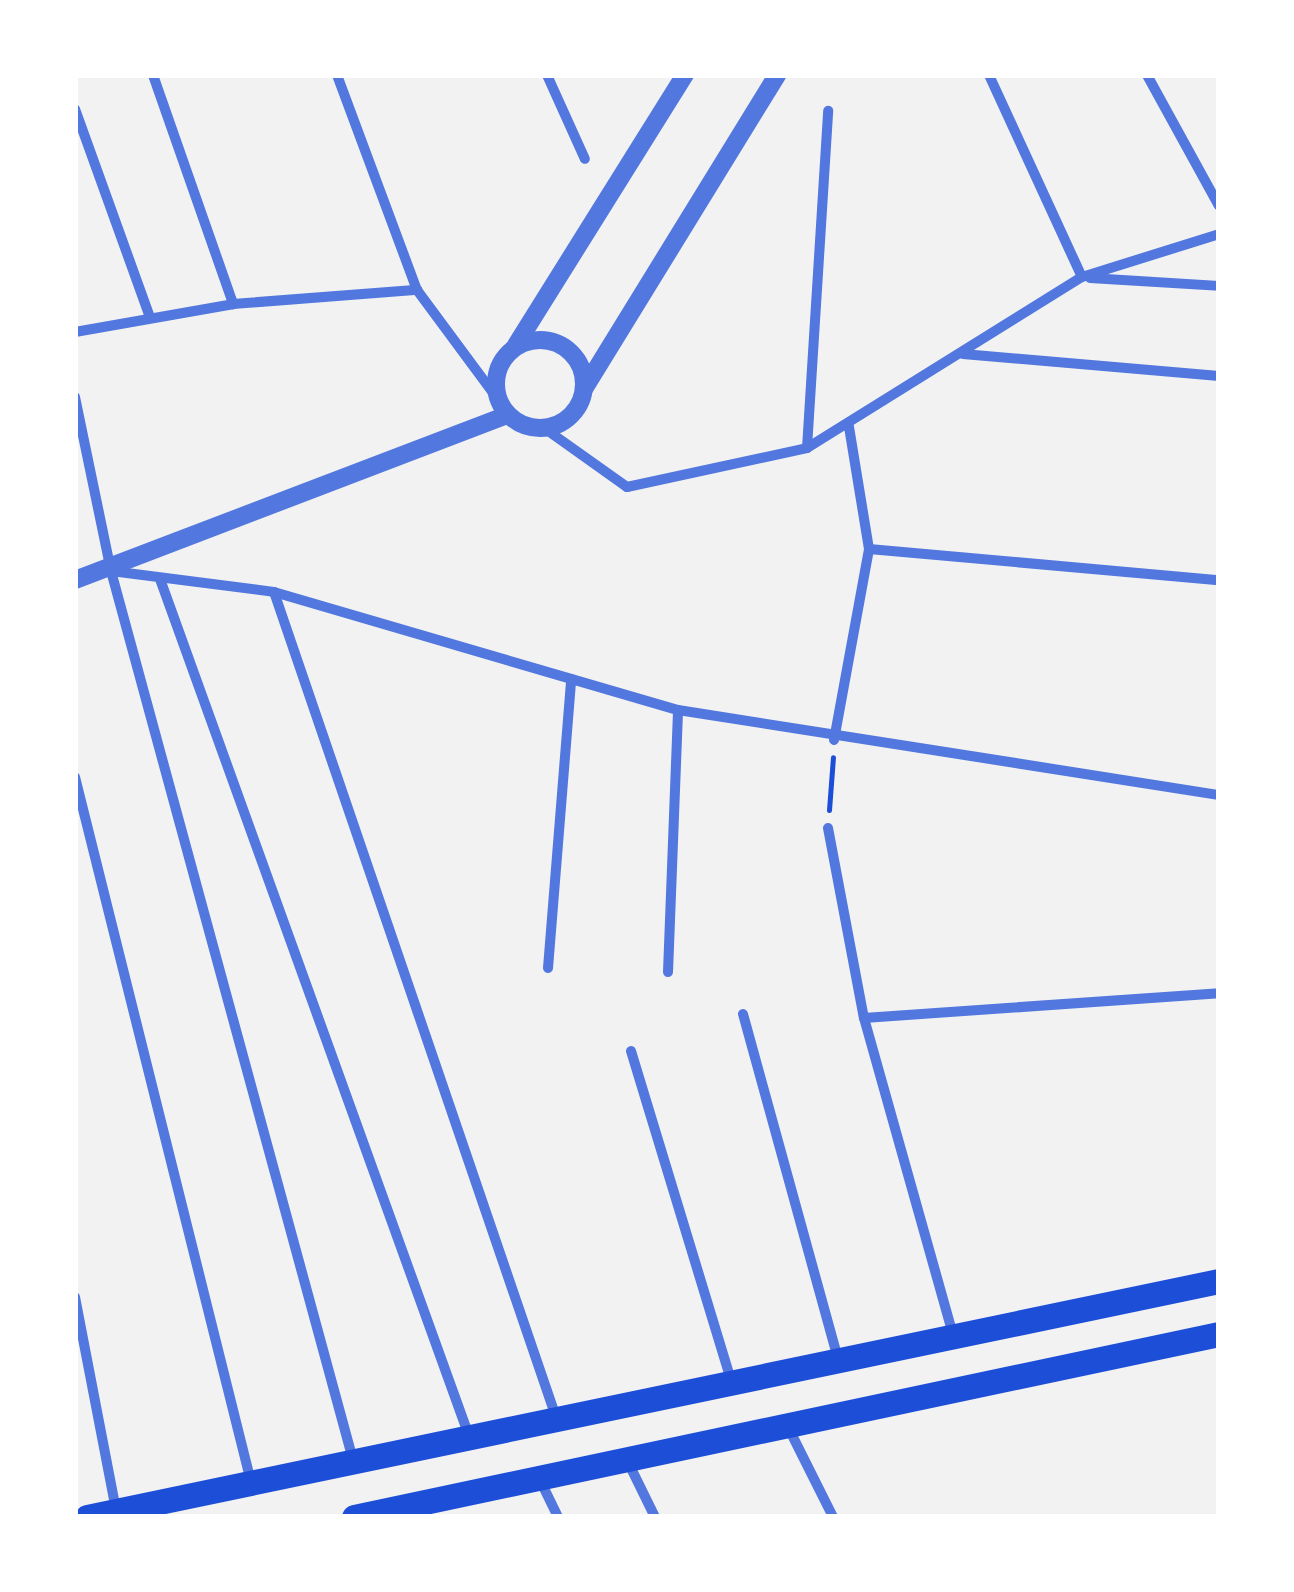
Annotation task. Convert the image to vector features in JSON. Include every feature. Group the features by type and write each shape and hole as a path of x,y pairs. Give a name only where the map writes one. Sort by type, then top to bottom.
{"main road":[{"path":"87,1517 1219,1280"},
{"path":"354,1517 1219,1334"}],"street":[{"path":"153,75 233,304"},
{"path":"337,75 417,290 508,415 544,428 626,487 807,448 850,427 1082,277 1219,234"},
{"path":"548,75 585,159"},
{"path":"497,398 495,378 685,75"},
{"path":"544,428 578,408 584,389 776,75"},
{"path":"990,75 1082,277"},
{"path":"1147,75 1219,206"},
{"path":"75,109 150,317"},
{"path":"807,448 828,112"},
{"path":"1082,277 1219,286"},
{"path":"75,332 233,304 417,290"},
{"path":"516,345 555,341 572,352 584,389"},
{"path":"962,354 1219,376"},
{"path":"75,397 111,571 354,1462"},
{"path":"75,580 111,571 508,415"},
{"path":"834,740 869,550 850,427"},
{"path":"869,550 1219,580"},
{"path":"75,568 274,592 678,710 834,740 1219,794"},
{"path":"160,579 470,1437"},
{"path":"274,592 557,1418"},
{"path":"548,968 571,679"},
{"path":"668,972 678,710"},
{"path":"75,777 251,1482"},
{"path":"828,828 864,1018 953,1335"},
{"path":"864,1018 1219,993"},
{"path":"744,1014 838,1359"},
{"path":"631,1051 732,1381"},
{"path":"75,1297 116,1511"},
{"path":"788,1427 834,1517"},
{"path":"628,1461 655,1517"},
{"path":"540,1478 558,1517"}],"path":[{"path":"828,828 834,740"}]}
